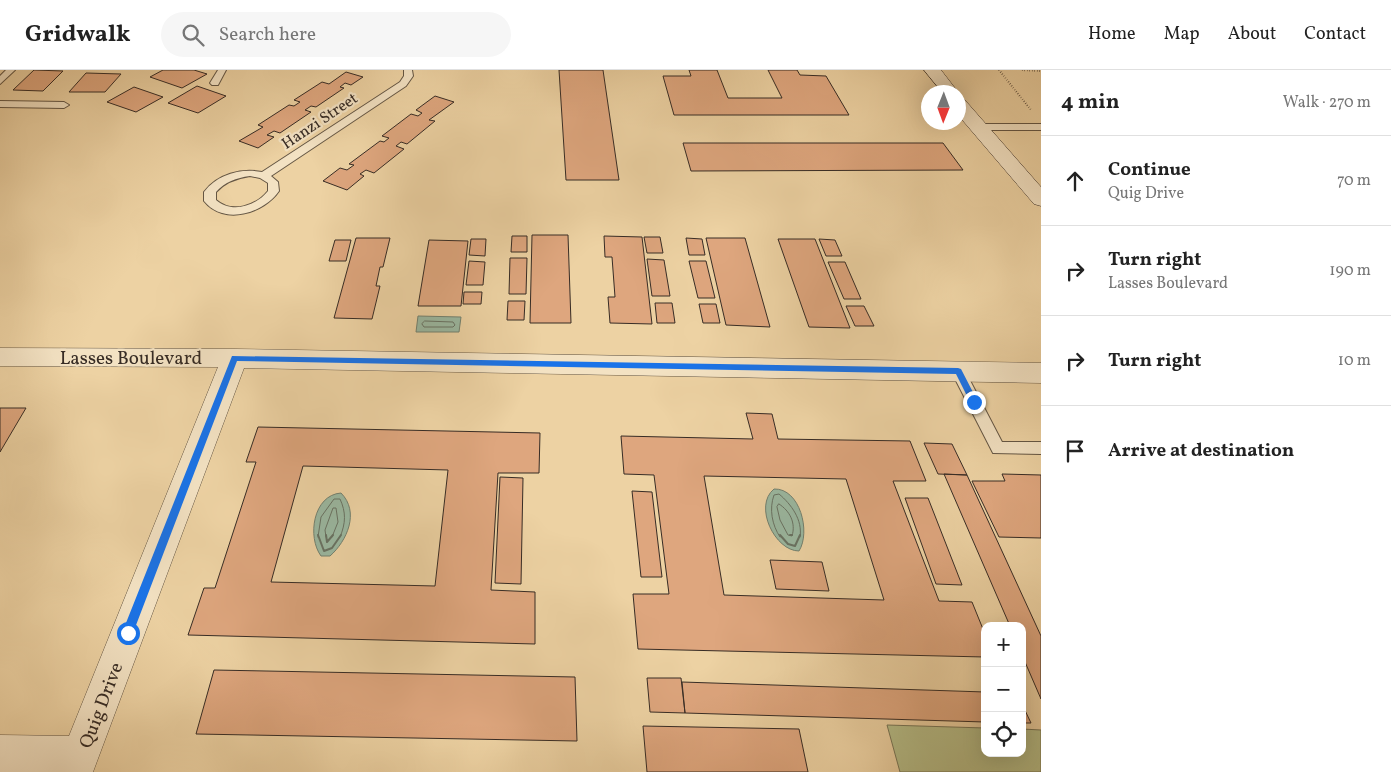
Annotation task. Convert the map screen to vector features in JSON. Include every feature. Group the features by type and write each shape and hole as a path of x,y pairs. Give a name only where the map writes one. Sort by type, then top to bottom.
{"street":[{"path":"932,70 944,85"},
{"path":"966,113 1041,200"},
{"name":"Lasses Boulevard","path":"0,357 235,358 1041,373"},
{"name":"Quig Drive","path":"77,764 235,358"},
{"path":"0,754 77,764"}],"lane":[{"path":"0,81 11,70"},
{"path":"214,82 222,70"},
{"name":"Hanzi Street","path":"264,176 403,84 409,76 408,70"},
{"path":"0,104 64,105"},
{"path":"978,127 1041,127"},
{"path":"242,174 264,176 270,178 275,186 271,196 260,205 243,210 226,210 213,205 210,201 210,192 226,179 242,174"},
{"path":"958,371 998,448 1041,448"}],"path":[{"path":"999,70 1032,112"},
{"path":"1022,70 1041,71"}],"green space":[{"path":"887,725 981,728 981,757 1026,757 1026,729 1041,730 1041,772 900,772"}],"water":[{"path":"418,316 461,317 459,332 416,332"},
{"path":"774,489 783,491 791,496 801,512 804,533 799,551 790,549 782,544 770,526 766,516 766,506 768,497"},
{"path":"341,493 350,509 349,526 336,550 330,556 321,556 314,538 315,518 324,501"}],"building":[{"path":"34,70 63,71 43,91 13,90"},
{"path":"163,70 194,70 207,74 182,88 150,77"},
{"path":"559,70 603,70 619,180 566,180"},
{"path":"689,70 717,70 728,98 782,98 768,70 797,70 800,75 826,76 849,115 674,115 663,76 691,76"},
{"path":"346,72 363,77 351,85 345,83 340,87 344,88 316,107 311,106 305,110 311,112 280,133 274,131 267,135 274,137 258,148 239,141 263,127 258,125 289,105 294,106 300,102 294,100 322,82 329,84"},
{"path":"86,73 121,74 105,92 69,92"},
{"path":"197,86 226,96 198,113 168,103"},
{"path":"134,87 163,97 136,112 107,102"},
{"path":"435,96 454,102 429,120 435,121 407,144 401,142 396,146 404,149 374,173 366,170 360,174 364,176 347,190 323,181 340,168 347,170 354,165 349,164 380,141 384,142 389,138 382,136 411,114 418,116 422,113 416,110"},
{"path":"683,143 943,143 963,170 691,171"},
{"path":"532,235 568,235 571,323 530,323"},
{"path":"512,236 527,236 527,252 511,252"},
{"path":"604,236 642,237 652,324 610,323 608,297 615,297 612,257 605,257"},
{"path":"644,237 660,237 663,253 647,253"},
{"path":"356,238 390,238 383,267 380,267 376,286 380,286 372,319 334,318"},
{"path":"686,238 702,239 705,255 689,255"},
{"path":"706,238 745,238 770,327 726,325"},
{"path":"471,239 486,239 485,256 469,255"},
{"path":"778,239 815,239 850,328 809,327"},
{"path":"819,239 835,240 842,256 826,256"},
{"path":"335,240 351,240 346,261 329,261"},
{"path":"429,240 468,241 461,306 418,306"},
{"path":"510,258 527,258 526,294 509,294"},
{"path":"647,259 664,260 670,296 652,296"},
{"path":"469,261 485,262 483,285 466,285"},
{"path":"689,261 706,261 715,298 698,298"},
{"path":"828,262 845,262 861,299 844,299"},
{"path":"464,292 482,292 481,304 463,304"},
{"path":"508,301 525,301 524,320 507,320"},
{"path":"655,303 672,303 675,323 657,323"},
{"path":"699,304 716,304 720,323 703,323"},
{"path":"846,306 864,306 874,326 855,326"},
{"path":"0,408 26,408 0,452"},
{"path":"746,413 772,414 778,439 910,441 926,481 893,481 939,601 972,602 981,624 981,657 638,649 633,594 669,594 654,475 624,474 621,436 753,439","holes":["704,476 846,479 884,600 724,595"]},
{"path":"258,427 540,433 539,473 498,473 491,590 535,592 535,644 188,635 204,588 215,588 256,462 246,462","holes":["303,466 448,470 435,586 271,582"]},
{"path":"924,443 952,444 967,475 938,474"},
{"path":"944,474 967,475 1041,636 1041,699 1026,664 1026,622 1008,622"},
{"path":"1002,474 1041,475 1041,538 999,537 972,481 1005,481"},
{"path":"500,477 523,478 521,584 495,583"},
{"path":"632,491 652,492 662,577 641,577"},
{"path":"905,498 928,498 962,585 936,584"},
{"path":"770,560 822,562 829,591 776,589"},
{"path":"214,670 575,677 577,741 196,734"},
{"path":"647,678 681,678 685,713 650,712"},
{"path":"682,682 981,692 981,722 685,713"},
{"path":"1026,712 1031,723 1026,723"},
{"path":"643,726 799,729 808,772 647,772"}],"route":[{"path":"128,633 235,358 958,371 974,402"}]}
